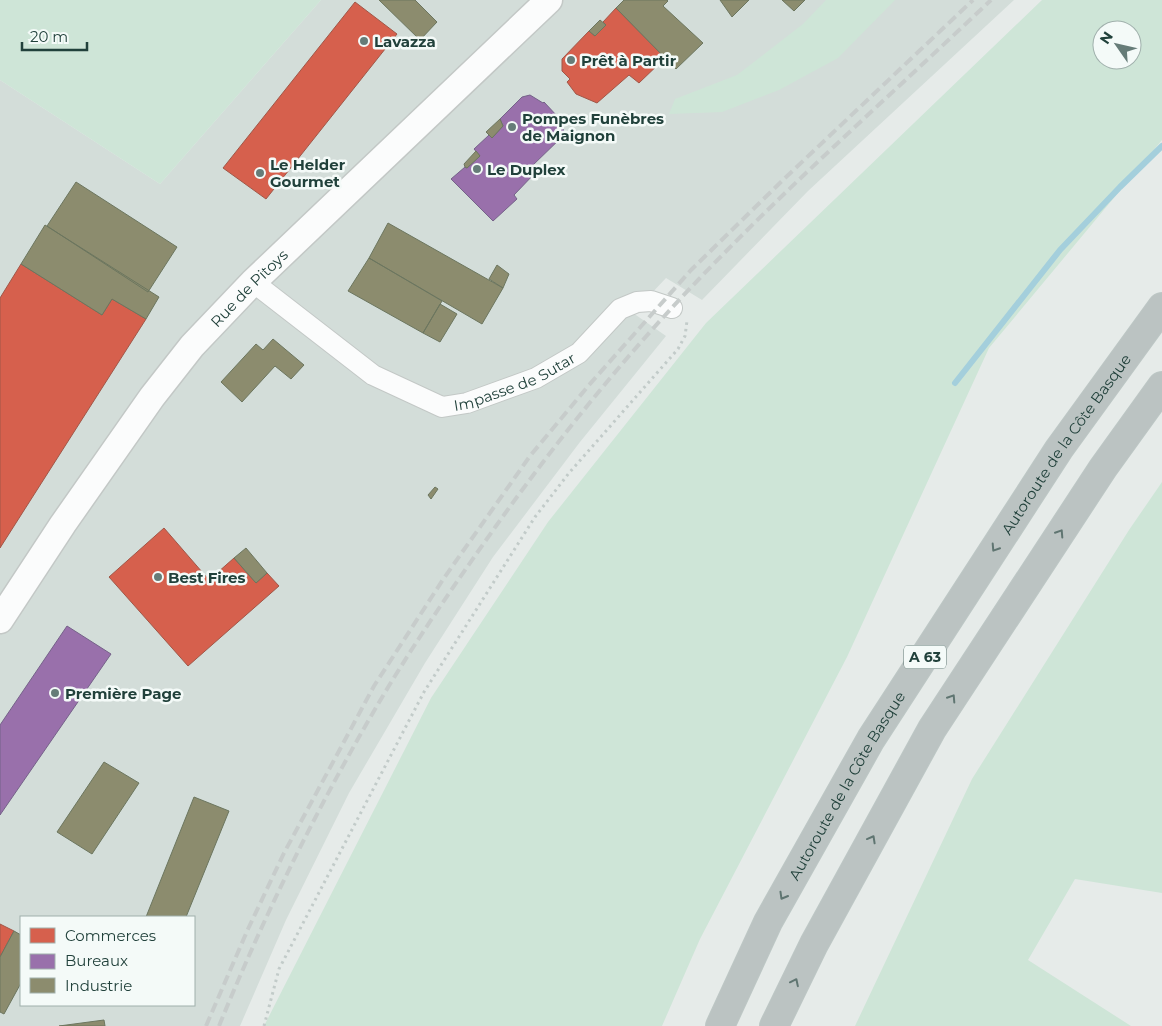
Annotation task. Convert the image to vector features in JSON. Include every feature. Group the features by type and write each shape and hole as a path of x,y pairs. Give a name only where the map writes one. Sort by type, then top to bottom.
{"highway":[{"name":"Autoroute de la Côte Basque","path":"720,1026 768,922 871,740 1059,449 1162,306"},
{"name":"A 63","path":"774,1026 814,944 932,729 1103,468 1162,386"}],"street":[{"name":"Rue de Pitoys","path":"0,620 152,397 192,346 253,282 549,0"},
{"name":"Impasse de Sutar","path":"253,282 373,375 442,407 467,403 536,378 579,353 620,309 637,302 651,301 672,308"}],"path":[{"path":"264,1026 279,969 424,692 535,517 569,473 678,349 685,336 687,321 682,314 672,308"}],"shaded area":[{"path":"321,0 1014,0 808,191 702,300 666,278 633,313 666,336 580,442 493,557 425,663 349,793 286,920 240,1026 0,1026 0,80 160,184"}],"green space":[{"path":"0,0 321,0 160,184 0,80"},
{"path":"826,0 895,0 838,58 779,90 722,112 669,114 675,99 737,75 803,24"},
{"path":"1042,0 1162,0 1162,140 989,348 847,657 700,939 662,1026 264,1026 431,698 548,522 706,323"},
{"path":"1162,482 1162,893 1075,879 1028,960 1131,1026 855,1026 972,779 1129,530"}],"building: Commerces":[{"path":"355,2 397,34 266,199 223,168"},
{"path":"616,8 665,58 639,83 629,75 597,103 576,94 567,82 570,79 562,71 562,59 589,31 595,36 606,25 603,22"},
{"path":"21,264 102,315 112,299 146,319 0,548 0,298"},
{"path":"164,528 209,580 234,558 256,583 267,573 279,586 188,666 109,577"},
{"path":"0,924 14,931 0,957"}],"building: Bureaux":[{"path":"530,95 544,102 558,117 565,134 532,166 536,172 514,195 517,199 493,221 451,179 480,156 474,149 489,135 492,138 503,126 500,119 522,97"},
{"path":"67,626 111,654 0,815 0,725"}],"building: Industrie":[{"path":"379,0 415,0 437,22 420,40"},
{"path":"624,0 667,0 663,6 703,43 676,69 616,8"},
{"path":"720,0 749,0 732,17"},
{"path":"782,0 805,0 794,11"},
{"path":"600,20 606,25 595,36 589,31"},
{"path":"500,119 503,126 492,138 486,132"},
{"path":"476,151 480,156 467,168 465,167 464,164"},
{"path":"76,182 177,247 148,292 47,226"},
{"path":"388,223 503,288 482,324 369,258"},
{"path":"45,225 159,297 146,319 112,299 102,315 21,264"},
{"path":"369,258 442,301 423,333 348,291"},
{"path":"497,265 509,274 503,288 489,279"},
{"path":"440,304 457,314 440,342 423,333"},
{"path":"273,339 304,365 291,379 275,366 242,402 221,382 256,344 263,350"},
{"path":"435,487 438,489 431,499 428,495"},
{"path":"246,548 267,573 256,583 234,558"},
{"path":"104,762 139,783 92,854 57,832"},
{"path":"194,797 229,811 186,916 146,916"},
{"path":"14,931 20,934 20,985 4,1014 0,1012 0,957"},
{"path":"104,1020 105,1026 59,1026"}],"waterway":[{"path":"955,383 1060,250 1162,146"}],"railway":[{"path":"206,1026 248,929 284,853 374,686 444,578 530,456 589,385 691,270 973,0"},
{"path":"219,1026 275,898 338,774 397,672 496,526 543,462 619,368 699,279 806,173 991,0"}],"place":[{"name":"Lavazza","path":"364,41"},
{"name":"Prêt à Partir","path":"571,60"},
{"name":"Pompes Funèbres de Maignon","path":"512,127"},
{"name":"Le Duplex","path":"477,169"},
{"name":"Le Helder Gourmet","path":"260,173"},
{"name":"Best Fires","path":"158,577"},
{"name":"Première Page","path":"55,693"}]}
